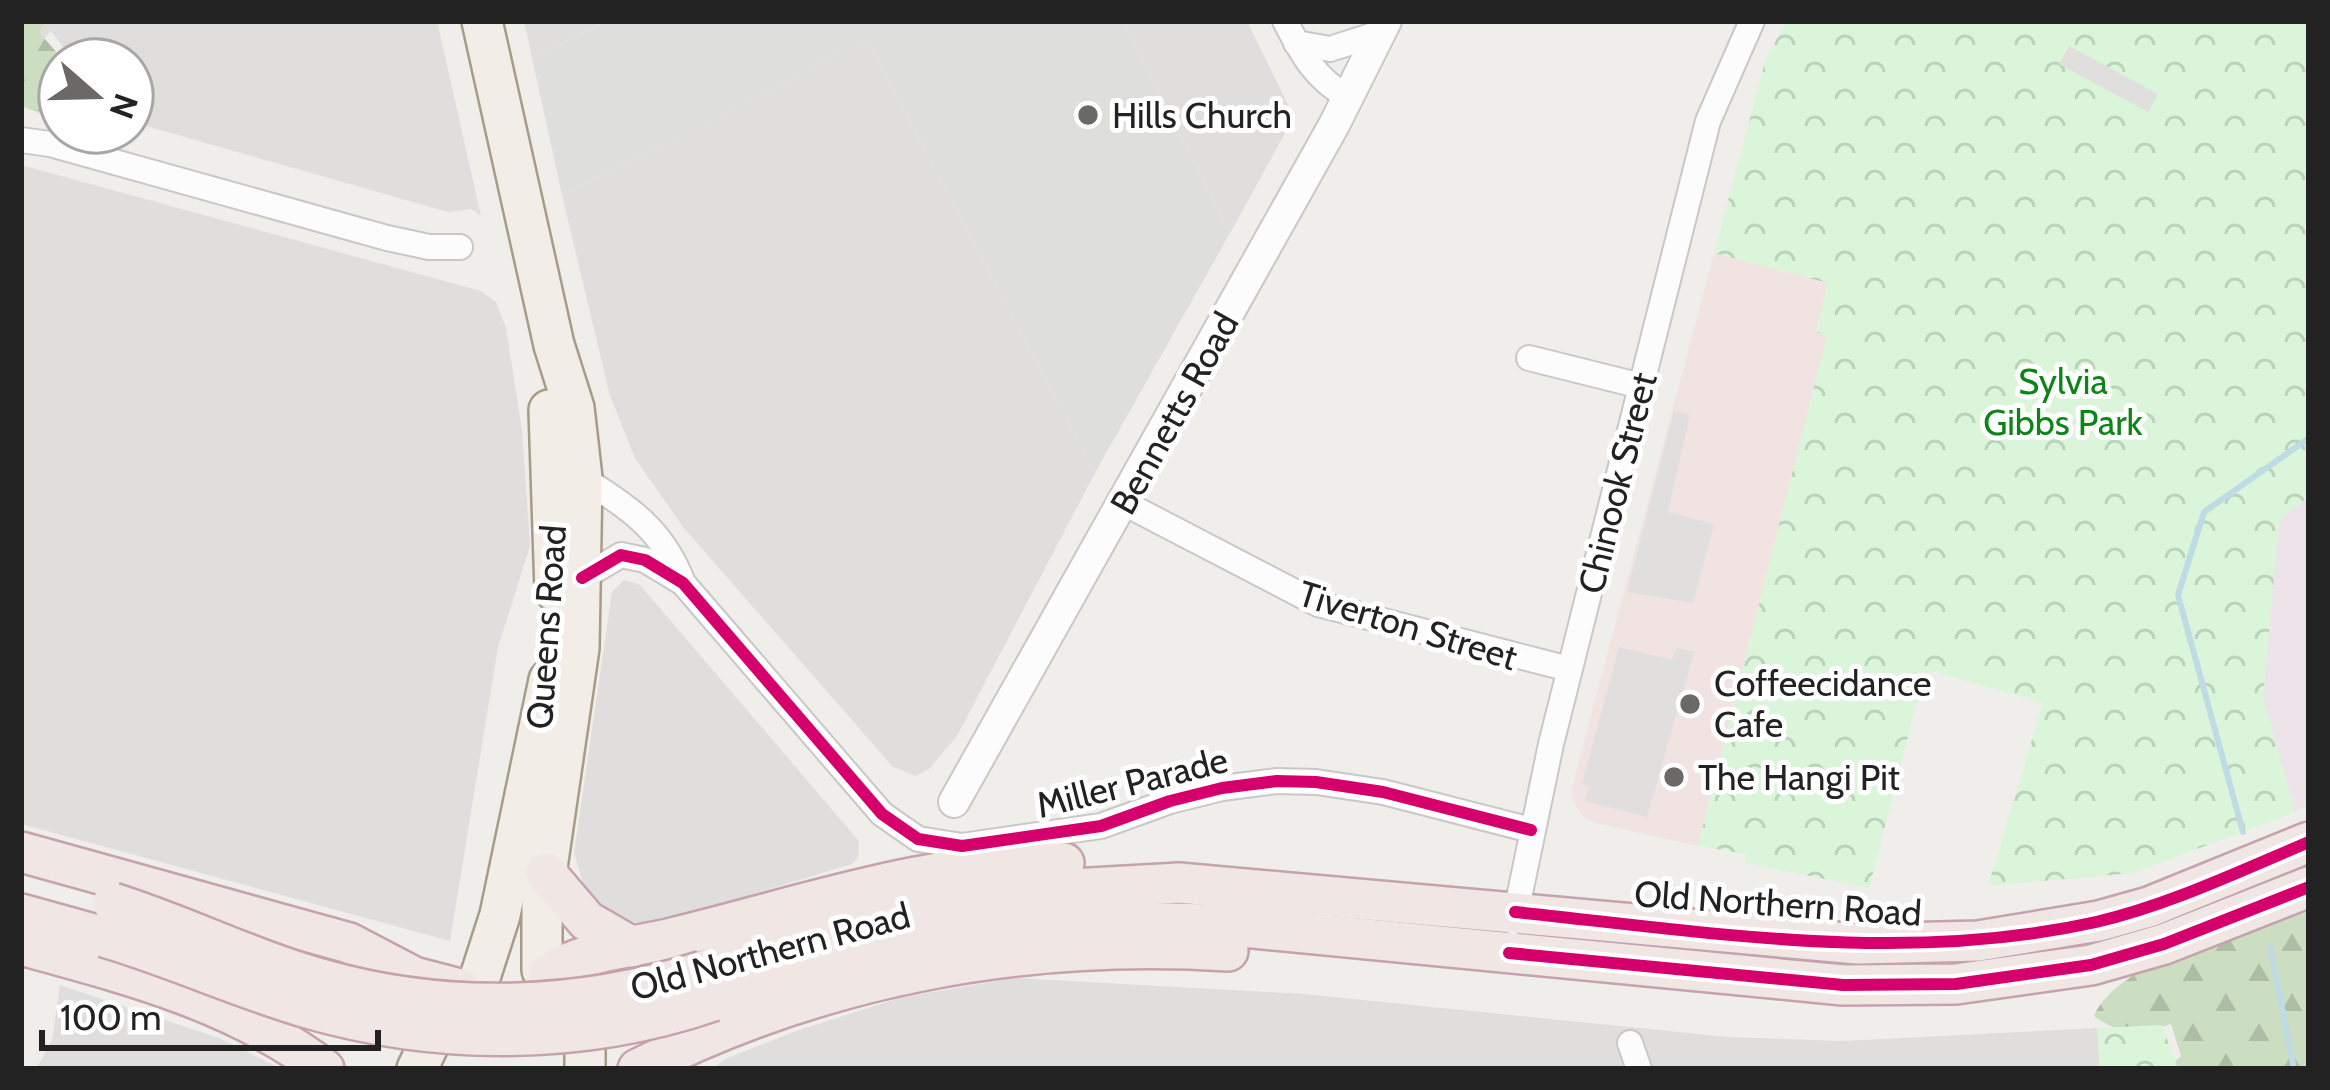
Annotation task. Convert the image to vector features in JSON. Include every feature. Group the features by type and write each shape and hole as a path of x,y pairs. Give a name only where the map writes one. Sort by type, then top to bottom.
{"highway":[{"name":"Old Northern Road","path":"708,986 840,926 1019,892 1179,883 1858,944 1978,941 2099,921 2149,907 2309,842"},
{"path":"21,852 349,943 414,977 471,982"},
{"path":"545,972 570,959 833,895 990,868 1045,863 1191,866 1240,886"},
{"path":"546,873 587,921 632,947"},
{"name":"Old Northern Road","path":"21,879 109,920 319,979 408,998 465,1003 566,1001 655,986 708,986 893,946 1024,926 1153,921 1843,985 1956,984 2091,964 2164,944 2309,887"},
{"name":"Old Northern Road","path":"21,914 109,920"},
{"path":"638,1069 724,1030 840,989 906,973 1094,948 1314,956 1363,939"},
{"path":"21,945 173,989 247,1022 324,1069"}],"main road":[{"name":"Queens Road","path":"482,21 554,345 574,408 582,478 582,578 573,701 540,917 545,972"},
{"name":"Queens Road","path":"417,1069 436,1024 471,982 496,930 548,697 556,586 549,413 554,345"},
{"path":"471,982 515,965 545,972 565,984 585,1023 585,1069"}],"street":[{"name":"Chinook Street","path":"1509,953 1531,830 1569,669 1708,121 1752,21"},
{"path":"1291,32 1330,49 1383,27"},
{"name":"Bennetts Road","path":"955,802 1383,27"},
{"path":"1291,32 1323,82 1348,97"},
{"path":"21,140 50,144 387,238 428,247 460,247"},
{"path":"1529,358 1641,386"},
{"name":"Miller Parade","path":"582,478 652,529 671,550 683,583"},
{"name":"Tiverton Street","path":"1124,503 1318,604 1569,669"},
{"name":"Miller Parade","path":"582,578 621,555 645,560 683,583 882,814 905,833 931,844 962,846 1078,831 1196,793 1277,781 1354,786 1531,830"},
{"path":"1630,1043 1639,1069"}],"shaded area":[{"path":"21,21 437,21 481,216 471,209 448,212 156,129 156,36 55,36 51,31 36,36 36,48 21,66"},
{"path":"524,21 606,21 532,58"},
{"path":"607,21 1123,21 1230,233 1095,473 867,40 562,195 532,58"},
{"path":"1123,21 1247,21 1294,117 1230,233"},
{"path":"867,40 1095,473 957,736 929,769 915,776 892,766 683,527 635,458 610,396 562,195"},
{"path":"2069,46 2158,94 2148,112 2059,64"},
{"path":"21,165 481,291 496,302 506,328 522,430 530,546 498,647 450,941 21,824"},
{"path":"1714,253 1828,283 1816,331 1827,336 1698,846 1585,818 1571,791"},
{"path":"1674,411 1690,415 1668,512 1714,524 1693,603 1627,592"},
{"path":"2309,496 2309,805 2295,812 2263,698 2279,520"},
{"path":"624,580 640,585 859,841 858,858 852,864 657,923 633,922 607,912 586,893 574,853 612,592"},
{"path":"1619,647 1672,660 1677,648 1694,652 1647,817 1585,801 1589,786 1582,784"},
{"path":"1016,978 1304,994 1728,1037 1843,1041 2097,1028 2100,1069 713,1069 725,1059 796,1031 903,997"},
{"path":"60,985 219,1038 282,1069 36,1069 52,1040"}],"green space":[{"path":"21,21 46,21 39,32 42,36 36,36 36,112 21,106"},
{"name":"Sylvia Gibbs Park","path":"1787,21 2309,21 2309,496 2279,521 2263,698 2295,812 2133,873 1988,886 2043,703 1929,670 1869,888 1745,863 1746,854 1698,846 1827,336 1816,332 1828,283 1714,253 1766,58"},
{"path":"2309,911 2309,1069 2166,1069 2181,1056 2171,1024 2131,1031 2094,1016 2109,995 2158,962"},
{"path":"2162,1025 2178,1069 2100,1069 2097,1028"}],"waterway":[{"path":"2243,832 2178,595 2204,512 2309,438"},
{"path":"2270,947 2294,1069"}],"cycle path":[{"path":"582,578 621,555 645,560 683,583 882,814 918,839 962,846 1101,826 1170,801 1277,781 1383,792 1531,830"},
{"path":"1515,912 1806,941 1879,943 2024,935 2123,915 2309,842"},
{"path":"1509,953 1843,985 1956,984 2091,965 2164,944 2309,887"}],"place":[{"name":"Hills Church","path":"1088,115"},
{"name":"Coffeecidance Cafe","path":"1690,704"},
{"name":"The Hangi Pit","path":"1674,777"}]}
